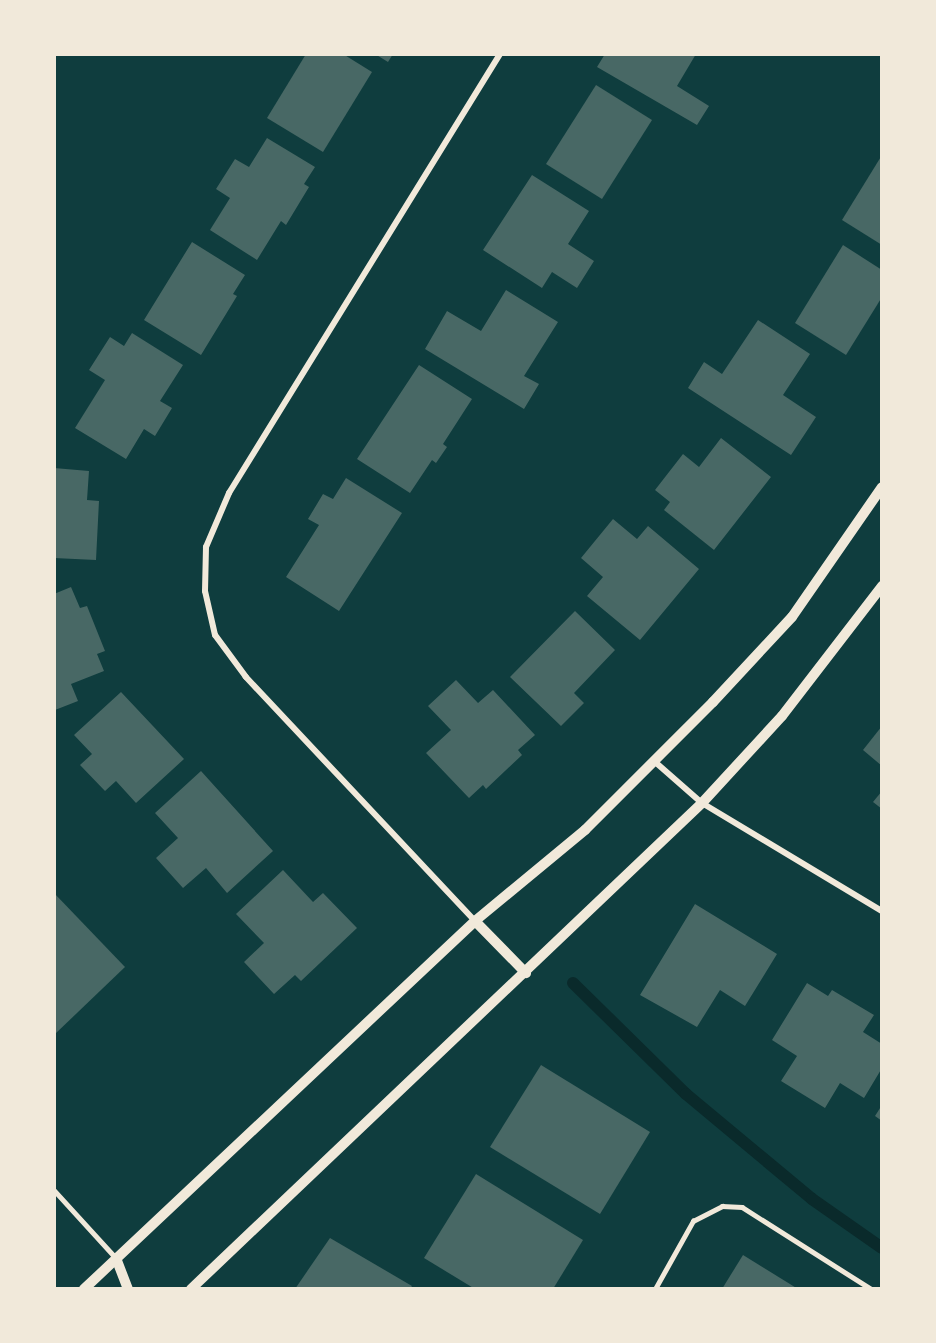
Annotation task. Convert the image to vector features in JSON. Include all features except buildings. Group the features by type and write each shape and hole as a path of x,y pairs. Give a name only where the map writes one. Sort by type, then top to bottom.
{"street":[{"path":"500,54 229,493 206,547 205,591 215,635 246,677 526,973"},
{"path":"84,1289 475,921 585,830 654,761 792,617 882,487"},
{"path":"191,1289 526,973 702,803 782,716 882,586"},
{"path":"654,761 702,803 882,911"},
{"path":"116,1258 128,1289"}],"lane":[{"path":"54,1190 116,1258"},
{"path":"655,1289 693,1221 722,1206 742,1207 872,1289"}],"waterway":[{"path":"573,983 686,1094 812,1199 882,1248"}]}
